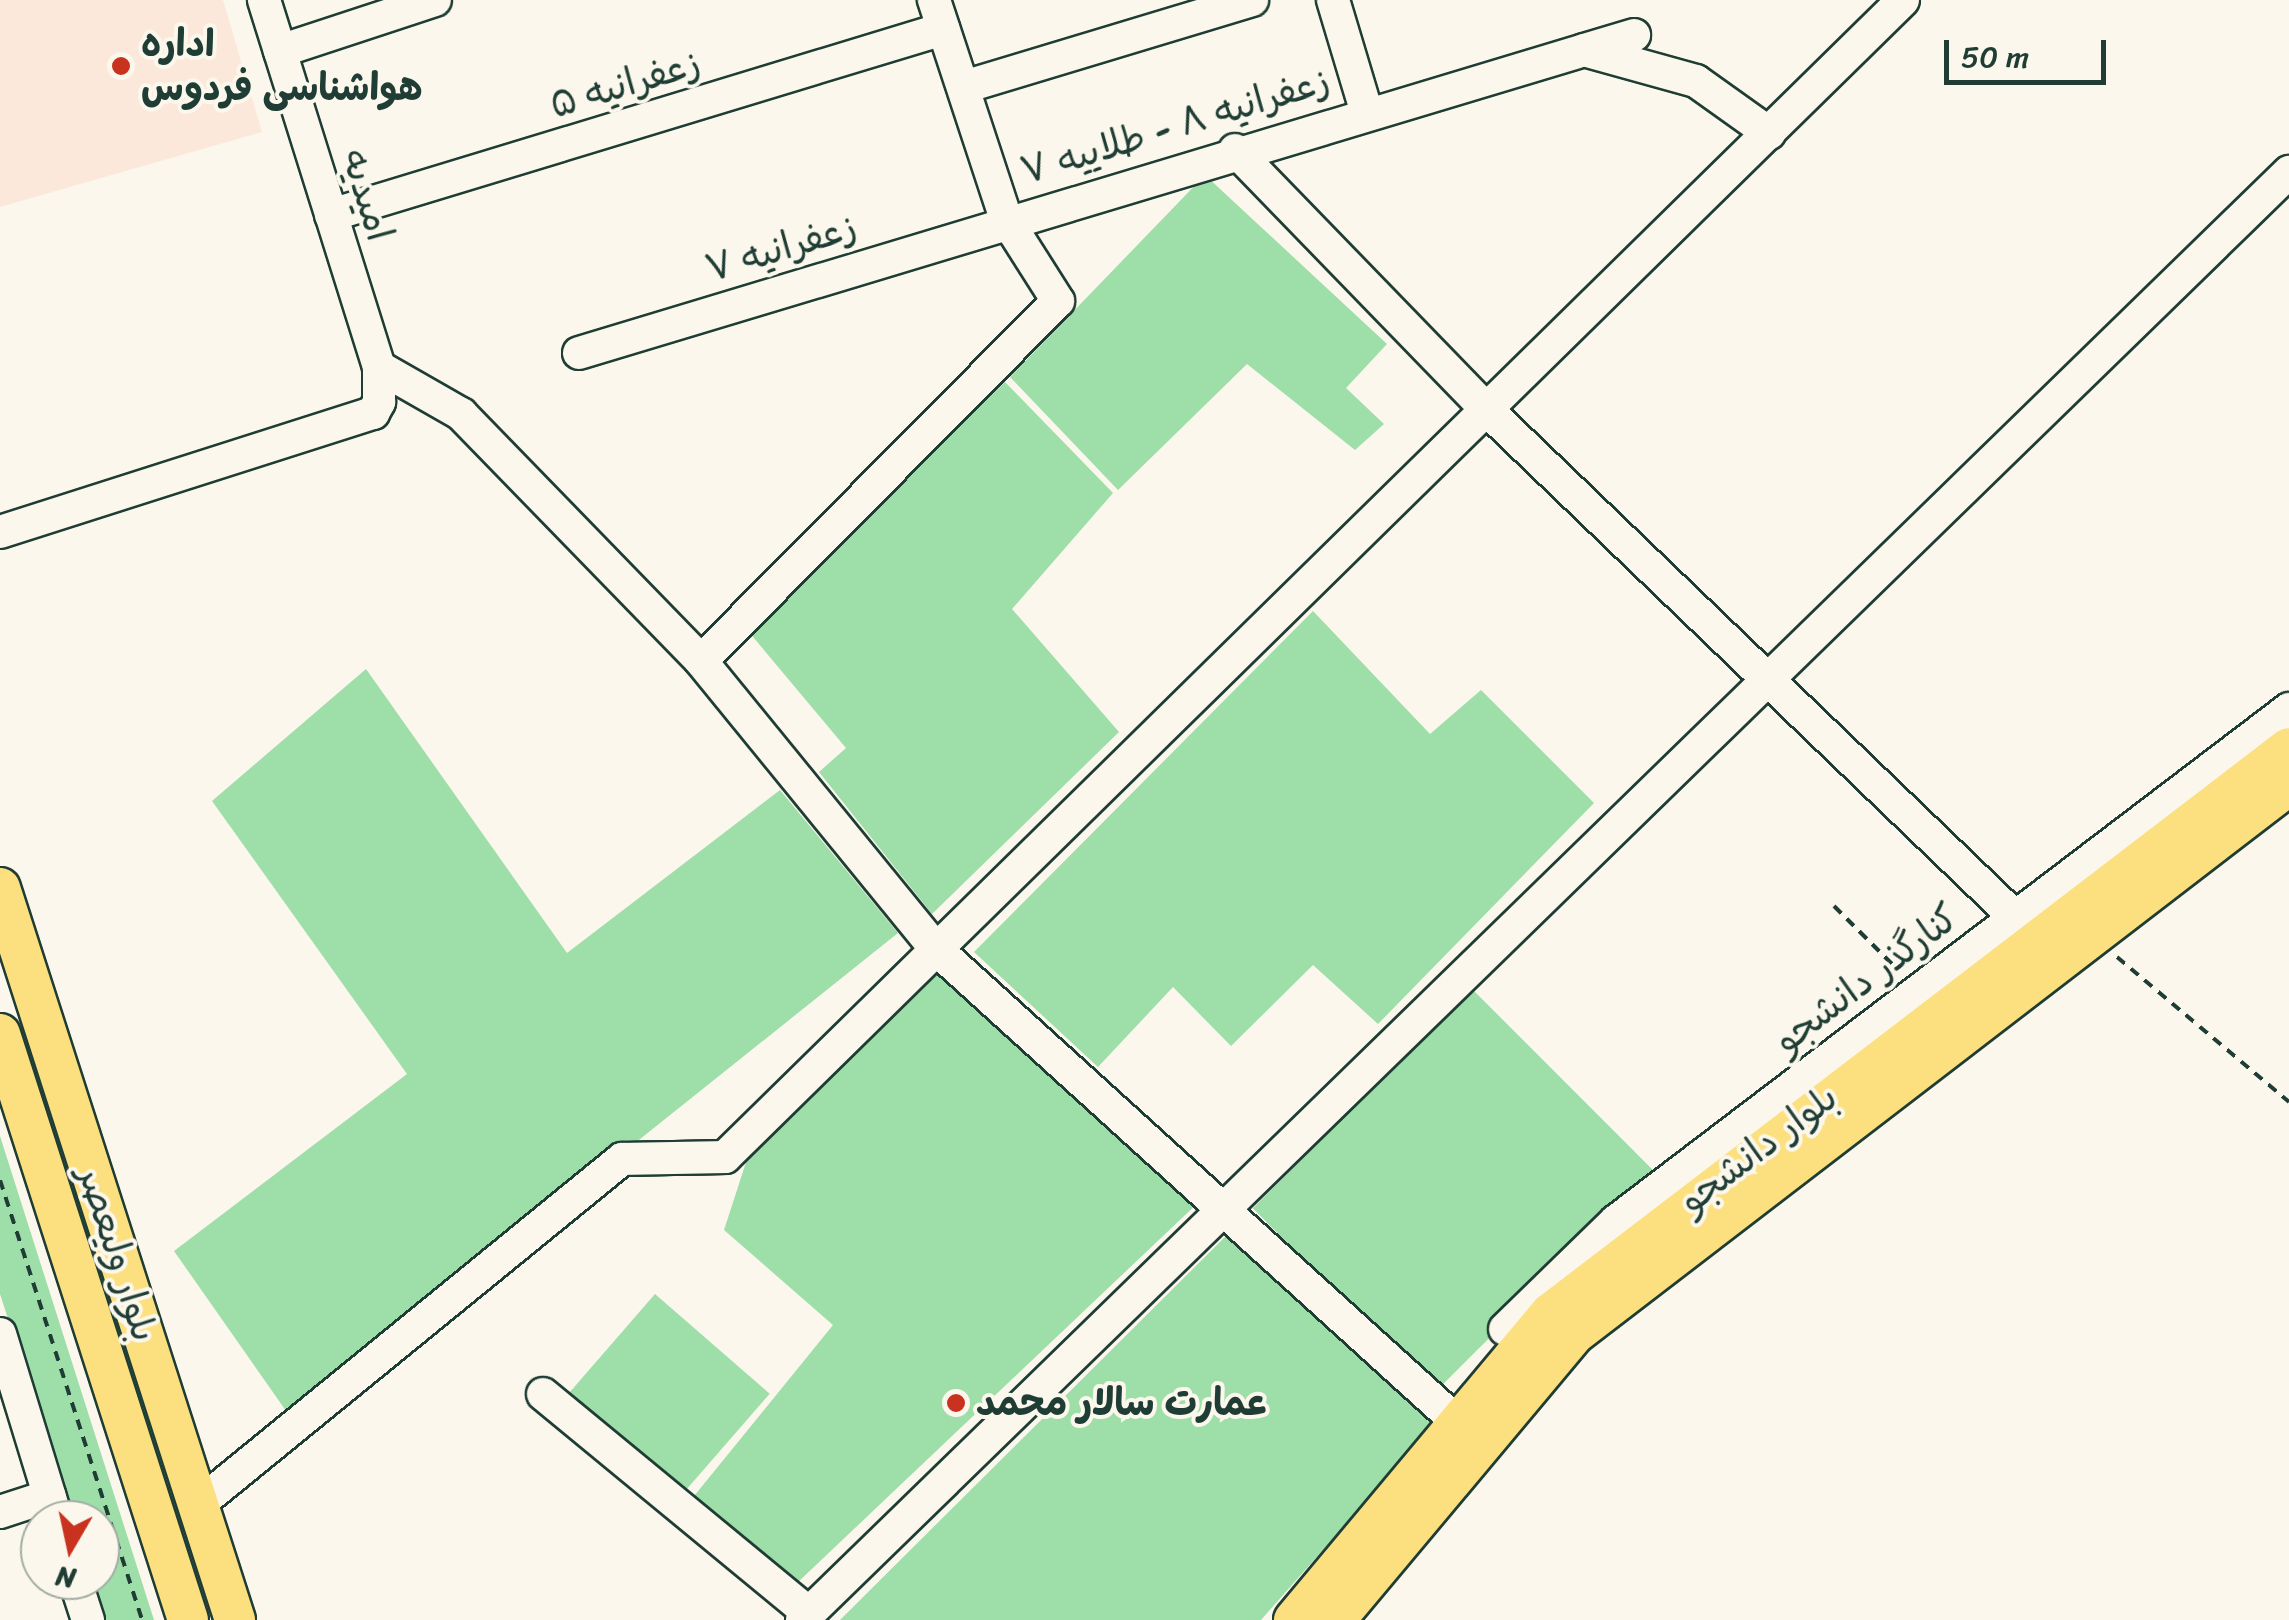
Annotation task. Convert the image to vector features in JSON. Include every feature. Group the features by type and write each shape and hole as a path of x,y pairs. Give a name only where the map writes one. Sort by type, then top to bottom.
{"main road":[{"name":"بلوار دانشجو","path":"1294,1620 1455,1420 1551,1313 1628,1247 2289,748"},
{"name":"بلوار دانشجو","path":"1334,1620 1572,1335 2289,785"},
{"name":"بلوار ولیعصر","path":"0,888 235,1620"},
{"name":"بلوار ولیعصر","path":"0,1034 188,1620"}],"street":[{"name":"امیدیه","path":"0,532 373,413 379,367 264,0"},
{"path":"280,51 435,0"},
{"path":"964,87 1252,0"},
{"path":"1333,0 1366,110"},
{"path":"199,1504 622,1159 725,1157 1903,0"},
{"path":"700,661 1058,302 1006,219 938,15"},
{"name":"زعفرانیه ۵","path":"331,215 938,15"},
{"name":"زعفرانیه ۸ - طلاییه ۷","path":"1006,219 1366,110 1634,35"},
{"path":"1582,50 1696,81 1769,133"},
{"path":"1235,150 1486,409 2014,917"},
{"path":"544,1394 806,1617 1764,674 2289,172"},
{"name":"زعفرانیه ۷","path":"579,353 1006,219"},
{"path":"379,367 461,414 700,661 936,948 1455,1420"},
{"name":"کنارگذر دانشجو","path":"1505,1329 1616,1221 2289,710"},
{"path":"0,1334 51,1500"}],"path":[{"path":"1834,906 1918,990"},
{"path":"2091,935 2289,1102"},
{"path":"0,1180 142,1620"}],"shaded area":[{"name":"اداره هواشناسی فردوس","path":"0,0 223,0 262,132 0,207"}],"green space":[{"path":"1205,175 1387,344 1346,388 1384,424 1355,450 1247,364 1118,490 1010,377"},
{"path":"1005,382 1113,493 1012,609 1119,732 932,914 819,772 846,748 748,631"},
{"path":"1313,611 1430,734 1481,690 1594,803 1378,1024 1313,965 1231,1046 1173,987 1098,1067 974,952"},
{"path":"366,669 567,953 780,790 898,933 291,1418 174,1251 407,1074 212,801"},
{"path":"936,964 1201,1200 797,1583 690,1501 833,1325 724,1230 749,1153"},
{"path":"1472,989 1655,1172 1436,1391 1253,1208"},
{"path":"0,1136 116,1500 67,1500 0,1294"},
{"path":"1232,1230 1434,1424 1261,1620 840,1620"},
{"path":"655,1294 770,1394 681,1496 566,1396"},
{"path":"120,1513 154,1620 106,1620 100,1600 120,1600"}],"place":[{"name":"اداره هواشناسی فردوس","path":"121,66"},
{"name":"عمارت سالار محمد","path":"956,1403"}]}
